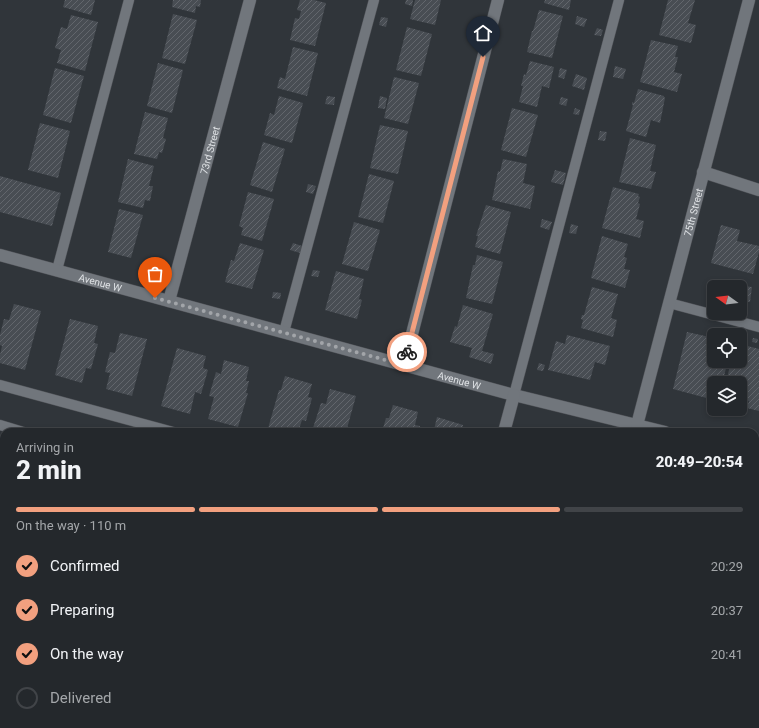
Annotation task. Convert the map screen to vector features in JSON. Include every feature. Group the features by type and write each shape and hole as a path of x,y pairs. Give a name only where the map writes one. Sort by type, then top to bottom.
{"street":[{"name":"73rd Street","path":"169,302 250,0"},
{"path":"404,365 498,0"},
{"name":"75th Street","path":"637,425 748,0"},
{"path":"703,172 759,190"},
{"name":"Avenue W","path":"0,255 514,395 649,428"},
{"path":"505,428 514,395"}],"lane":[{"path":"57,270 129,0"},
{"path":"284,332 374,0"},
{"path":"514,395 619,0"},
{"path":"669,303 759,327"},
{"path":"0,385 158,428"},
{"path":"0,425 10,428"}],"building":[{"path":"65,0 95,0 91,15 63,7"},
{"path":"173,0 201,0 200,7 196,6 195,13 172,7"},
{"path":"300,0 314,0 326,3 315,46 290,40 295,18 299,19 301,11 297,10"},
{"path":"406,0 413,0 412,6 405,4"},
{"path":"415,0 441,0 435,25 410,19"},
{"path":"545,0 571,0 569,10 544,3"},
{"path":"668,0 695,0 688,23 696,25 691,43 659,35"},
{"path":"539,10 563,16 552,58 527,52"},
{"path":"173,14 197,20 185,64 162,58"},
{"path":"71,15 98,22 85,71 57,63 61,50 55,48 61,27 67,29"},
{"path":"577,16 587,19 584,27 575,24"},
{"path":"381,17 388,18 386,27 379,25"},
{"path":"407,27 432,34 421,76 396,70"},
{"path":"597,28 603,30 601,36 594,35"},
{"path":"651,40 678,46 675,57 678,57 674,72 682,74 677,92 640,82"},
{"path":"293,47 318,53 307,96 277,88 280,77 285,79"},
{"path":"530,61 554,67 549,88 542,86 537,107 519,102 524,74 526,75"},
{"path":"158,63 183,70 172,113 147,106"},
{"path":"615,66 626,69 623,79 613,77"},
{"path":"55,68 84,76 71,123 43,115"},
{"path":"560,68 567,70 564,79 558,77"},
{"path":"576,74 587,78 584,90 572,86"},
{"path":"394,77 419,83 408,124 384,118"},
{"path":"638,89 664,96 665,98 660,123 651,120 646,137 626,131 633,105 632,102 634,103"},
{"path":"279,96 303,103 292,143 264,135 270,113 274,115"},
{"path":"327,96 335,97 334,105 325,104"},
{"path":"380,96 387,98 385,109 378,108"},
{"path":"561,97 568,99 566,106 559,104"},
{"path":"512,108 538,115 526,157 501,150"},
{"path":"575,108 580,110 579,115 573,114"},
{"path":"145,112 168,118 163,138 166,139 162,153 159,152 157,159 134,154"},
{"path":"40,123 70,131 58,178 28,170"},
{"path":"380,125 408,131 398,174 370,168"},
{"path":"600,131 607,132 605,141 598,140"},
{"path":"630,138 656,145 650,171 656,172 651,189 619,182"},
{"path":"263,142 285,149 272,192 250,185"},
{"path":"128,159 154,166 149,186 153,186 150,201 145,200 143,208 118,202"},
{"path":"503,159 527,164 523,183 535,186 530,209 492,200 498,171 500,172"},
{"path":"555,170 566,173 563,185 551,182"},
{"path":"369,174 394,181 383,223 358,217"},
{"path":"0,176 61,193 52,226 0,212"},
{"path":"308,184 316,186 313,194 306,192"},
{"path":"613,187 639,194 638,196 640,197 638,203 640,204 636,219 644,221 640,238 602,228"},
{"path":"248,192 274,199 262,241 241,235 243,228 239,226"},
{"path":"486,205 511,212 500,254 475,247 478,236 476,236"},
{"path":"119,209 143,215 131,258 108,252"},
{"path":"542,219 552,222 549,230 540,227"},
{"path":"354,222 380,230 368,271 342,264"},
{"path":"571,224 578,226 576,234 569,233"},
{"path":"721,225 740,230 737,241 759,246 759,252 753,274 711,263"},
{"path":"602,236 628,244 624,257 627,258 624,269 630,270 625,288 591,278"},
{"path":"240,243 264,250 252,289 225,282 231,260 234,261"},
{"path":"293,243 302,246 300,253 290,250"},
{"path":"477,255 503,262 492,304 466,298 473,265 475,265"},
{"path":"313,270 320,271 318,277 311,276"},
{"path":"336,271 364,279 359,299 362,300 357,319 325,310"},
{"path":"747,286 752,287 750,302 747,301"},
{"path":"592,287 618,294 611,318 617,320 613,337 581,328 583,320 581,319 582,315 584,315"},
{"path":"273,292 281,293 280,299 272,298"},
{"path":"14,304 41,311 25,370 0,363 2,346 0,345 0,335 4,319 9,320"},
{"path":"463,305 493,314 482,351 494,354 491,364 469,357 472,348 450,342 455,326 457,327"},
{"path":"70,319 98,326 94,343 98,344 91,369 86,368 82,383 55,375"},
{"path":"687,332 707,336 707,368 726,368 724,376 707,376 707,398 673,389"},
{"path":"120,333 147,339 132,396 106,389 110,373 105,372 110,352 115,353"},
{"path":"567,335 610,346 605,365 595,362 590,380 548,370 556,341 565,344"},
{"path":"753,338 758,339 757,343 752,342"},
{"path":"747,346 759,349 759,411 747,408 749,401 747,401 747,376 728,376 729,368 747,368"},
{"path":"177,348 206,356 203,368 208,370 201,394 195,392 190,414 161,406"},
{"path":"224,360 249,367 246,381 249,381 246,393 248,393 238,427 208,419 214,397 209,396 216,372 221,374"},
{"path":"539,363 545,365 543,371 537,370"},
{"path":"285,376 312,384 308,397 312,398 306,421 302,420 299,428 268,428 279,390 281,390"},
{"path":"330,389 356,396 347,428 313,428 321,403 326,404"},
{"path":"393,405 418,412 415,425 420,426 419,428 383,428 386,418 389,418"},
{"path":"437,417 463,425 462,428 434,428"}],"way so far":[{"path":"155,298 404,365 407,352"}],"route":[{"path":"407,352 483,57"}]}
